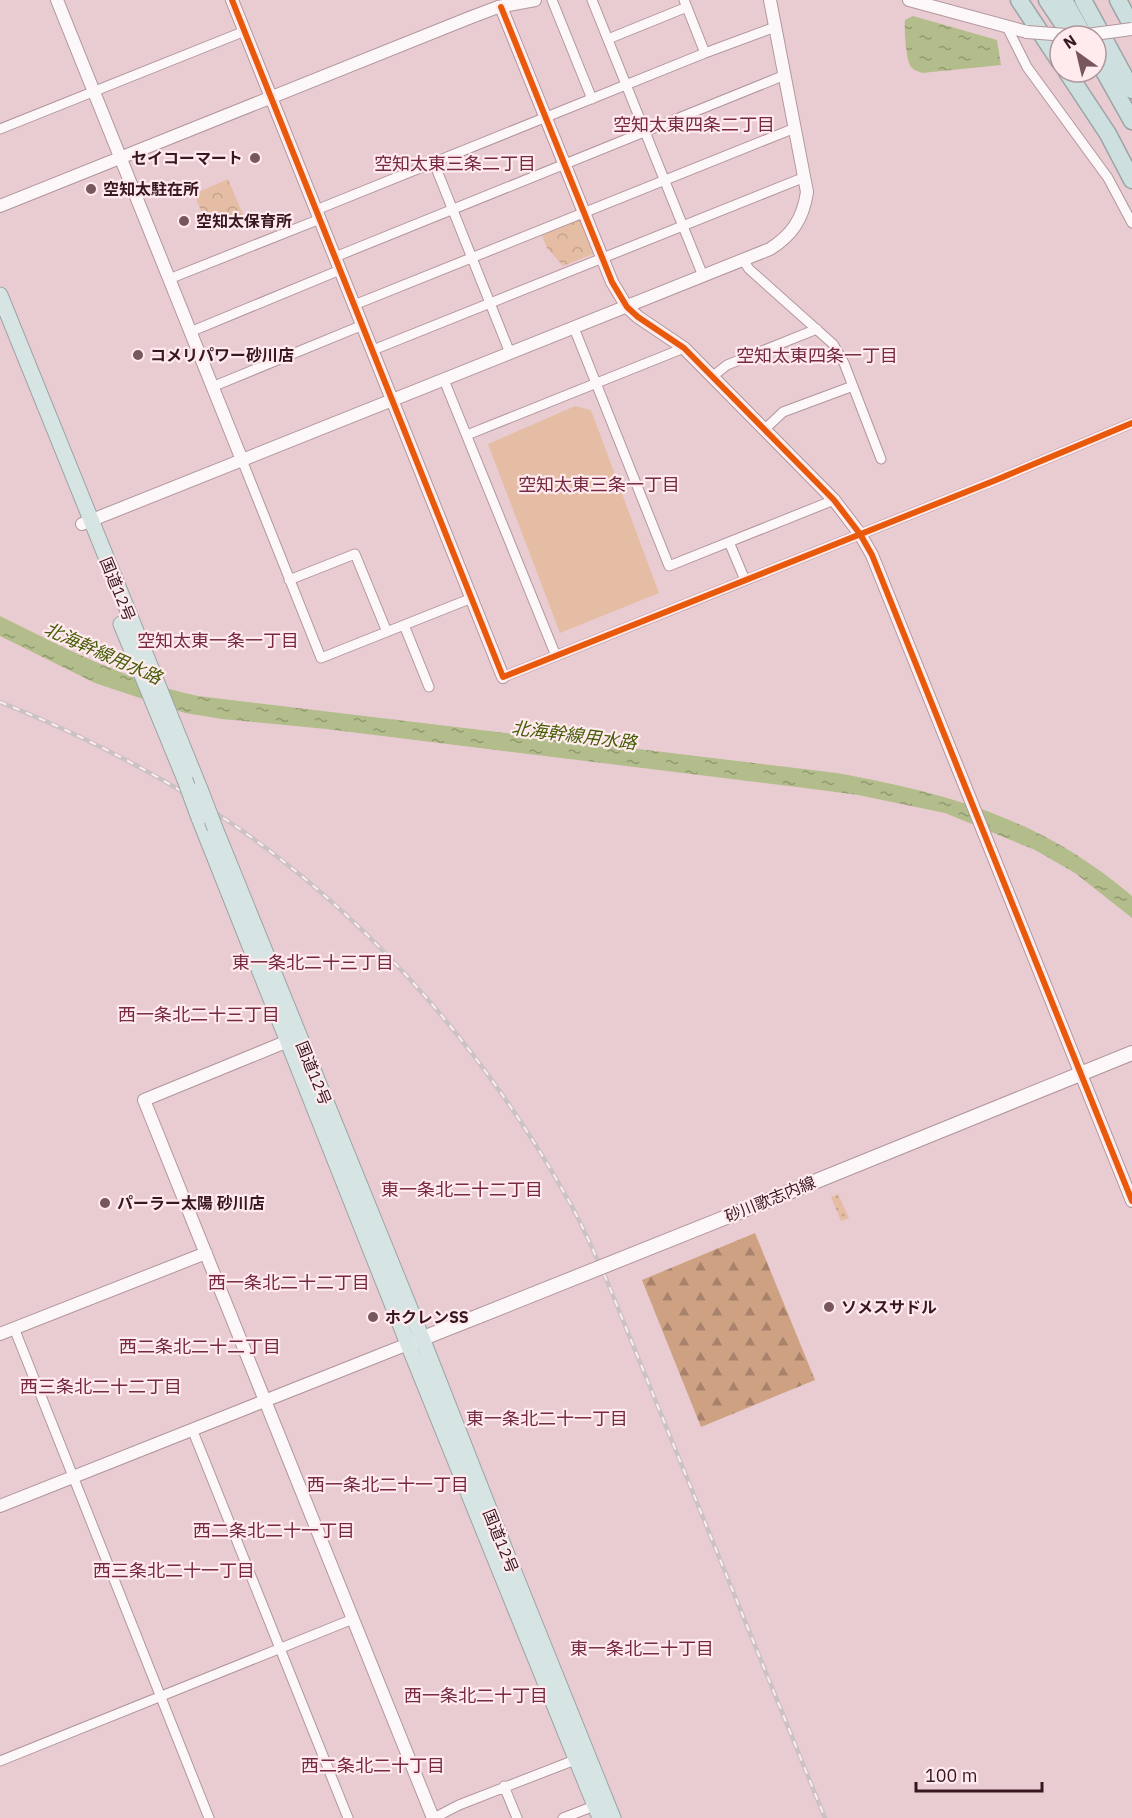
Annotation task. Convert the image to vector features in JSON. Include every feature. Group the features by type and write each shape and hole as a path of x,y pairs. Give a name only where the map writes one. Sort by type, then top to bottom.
{"highway":[{"path":"1019,0 1048,44"},
{"path":"1047,0 1063,24"},
{"path":"1064,0 1077,24"},
{"path":"1083,0 1132,90"},
{"path":"1118,0 1132,27"},
{"path":"1108,78 1132,121"},
{"path":"1075,84 1108,135 1132,180"},
{"path":"1102,84 1132,130"},
{"name":"国道12号","path":"0,295 86,522 165,718 200,789 415,1341 601,1808 613,1818"},
{"name":"国道12号","path":"0,323 86,522"},
{"name":"国道12号","path":"165,718 184,780 288,1041 415,1341"}],"main road":[{"name":"砂川歌志内線","path":"415,1341 1132,1053"}],"street":[{"path":"57,0 321,658 472,598"},
{"path":"232,0 503,677 996,480 1132,423"},
{"path":"0,206 498,4 535,0"},
{"path":"552,0 592,99"},
{"path":"592,0 703,276"},
{"path":"86,522 627,307 770,249 783,241 794,230 801,218 807,192 770,0"},
{"path":"909,0 1027,32 1079,36 1132,27"},
{"path":"498,4 612,282 627,307 684,348 713,376 834,500 860,534 872,555 1132,1202"},
{"path":"608,39 686,4 705,53"},
{"path":"169,279 434,163 775,27"},
{"path":"1008,28 1027,67 1108,178 1132,223"},
{"path":"0,129 245,31"},
{"path":"335,257 785,75"},
{"path":"354,305 795,128"},
{"path":"434,163 510,353"},
{"path":"373,350 805,177"},
{"path":"743,260 749,269 833,344 844,363 880,459"},
{"path":"190,332 340,270"},
{"path":"212,387 363,325"},
{"path":"574,328 669,566 834,500"},
{"path":"713,376 727,365 817,329"},
{"path":"467,435 684,348"},
{"path":"444,380 556,656"},
{"path":"765,429 783,412 853,386"},
{"path":"729,542 745,580"},
{"path":"289,580 355,554 387,632"},
{"path":"404,625 429,687"},
{"path":"288,1041 144,1100 434,1818 504,1786 582,1757"},
{"path":"0,1334 206,1253"},
{"path":"14,1328 209,1818"},
{"path":"0,1506 415,1341"},
{"path":"192,1429 348,1818"},
{"path":"0,1761 353,1619"},
{"path":"504,1786 517,1818"},
{"path":"563,1818 601,1808"}],"green space":[{"path":"228,179 244,217 210,232 194,194"},
{"path":"582,217 596,253 563,266 547,248 541,233"},
{"path":"575,406 591,410 659,593 560,633 488,444"},
{"path":"838,1194 849,1218 841,1221 831,1197"},
{"path":"755,1233 815,1380 701,1427 642,1280"}],"water":[{"path":"913,16 997,40 1001,65 922,73 915,70 911,67 906,50 905,29 905,20"},
{"path":"0,616 121,673 198,696 837,773 919,790 994,814 1064,847 1098,869 1132,896 1132,918 1075,873 1035,850 945,813 858,795 805,788 185,713 95,683 0,636"}],"railway":[{"path":"0,702 98,745 191,797 251,837 345,914 389,957 469,1050 539,1150 570,1203 589,1242 607,1281 825,1818"}],"cycle path":[{"path":"232,0 503,677 996,480 1132,423"},
{"path":"501,7 612,282 627,307 684,348 834,500 860,534 872,555 1132,1201"}],"place":[{"name":"セイコーマート","path":"255,158"},
{"name":"空知太駐在所","path":"91,189"},
{"name":"空知太保育所","path":"184,221"},
{"name":"コメリパワー砂川店","path":"138,355"},
{"name":"パーラー太陽 砂川店","path":"105,1203"},
{"name":"ソメスサドル","path":"829,1307"},
{"name":"ホクレンSS","path":"373,1317"}],"district":[{"name":"空知太東四条二丁目","path":"694,124"},
{"name":"空知太東三条二丁目","path":"455,163"},
{"name":"空知太東四条一丁目","path":"817,355"},
{"name":"空知太東三条一丁目","path":"599,484"},
{"name":"空知太東一条一丁目","path":"218,640"},
{"name":"東一条北二十三丁目","path":"313,962"},
{"name":"西一条北二十三丁目","path":"199,1014"},
{"name":"東一条北二十二丁目","path":"462,1189"},
{"name":"西一条北二十二丁目","path":"289,1282"},
{"name":"西二条北二十二丁目","path":"200,1346"},
{"name":"西三条北二十二丁目","path":"101,1386"},
{"name":"東一条北二十一丁目","path":"547,1418"},
{"name":"西一条北二十一丁目","path":"388,1484"},
{"name":"西二条北二十一丁目","path":"274,1530"},
{"name":"西三条北二十一丁目","path":"174,1570"},
{"name":"東一条北二十丁目","path":"642,1648"},
{"name":"西一条北二十丁目","path":"476,1695"},
{"name":"西二条北二十丁目","path":"373,1765"}],"water label":[{"name":"北海幹線用水路","path":"103,653"},
{"name":"北海幹線用水路","path":"574,735"}]}
